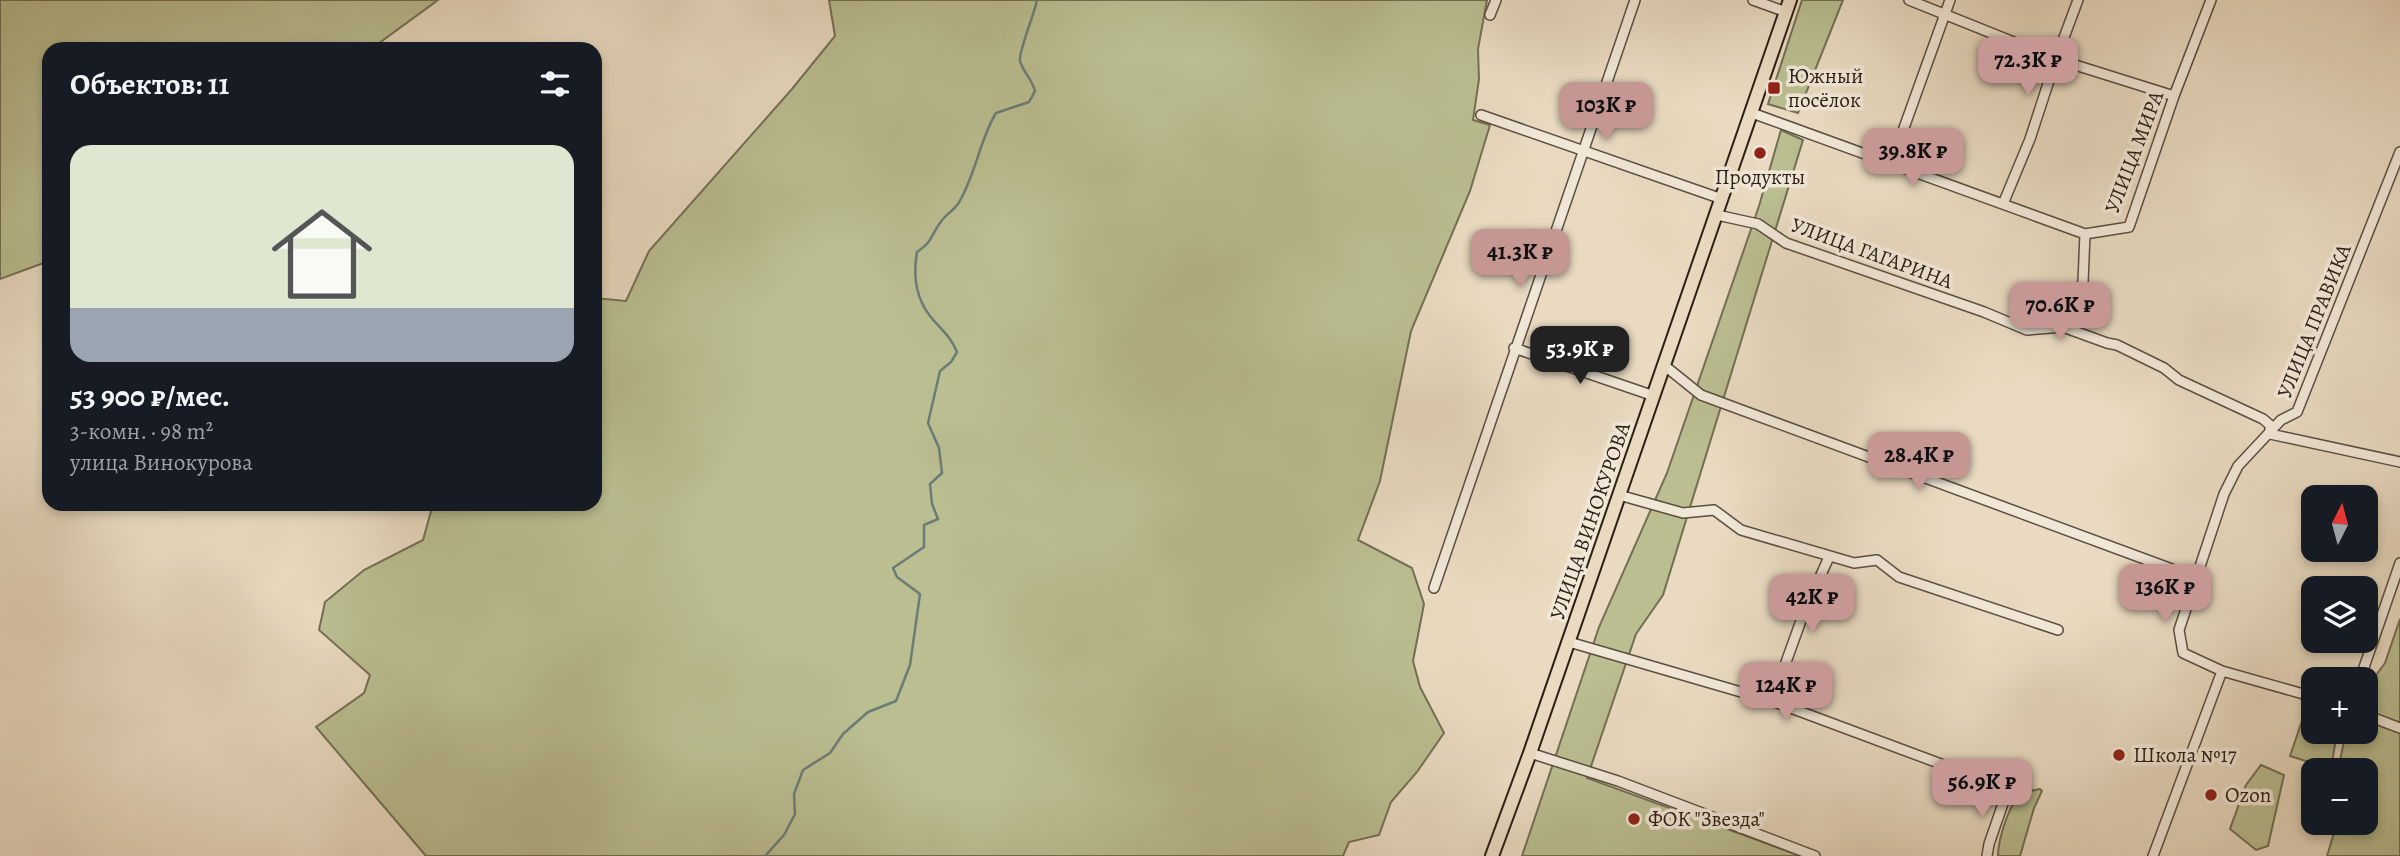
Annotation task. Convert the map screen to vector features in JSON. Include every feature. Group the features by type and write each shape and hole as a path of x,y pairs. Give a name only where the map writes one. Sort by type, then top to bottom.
{"main road":[{"name":"УЛИЦА ВИНОКУРОВА","path":"1492,856 1569,642 1788,6"}],"street":[{"path":"1490,15 1496,0"},
{"path":"1434,588 1634,0"},
{"path":"1753,0 1788,6"},
{"path":"1909,0 2056,59 2174,96"},
{"path":"1891,164 1950,0"},
{"path":"2003,204 2030,139 2078,0"},
{"name":"УЛИЦА МИРА","path":"2063,327 2083,282 2085,234 2129,227 2174,96 2211,0"},
{"path":"1752,113 2085,234"},
{"path":"1481,115 1722,199"},
{"name":"УЛИЦА ПРАВИКА","path":"2222,671 2183,653 2179,630 2224,494 2238,467 2281,420 2297,412 2400,152"},
{"name":"УЛИЦА ГАГАРИНА","path":"1717,215 1758,224 1786,243 1984,312 2027,330 2063,327 2117,345 2164,368 2179,380 2263,419 2270,425 2270,434"},
{"path":"1514,348 1654,396"},
{"path":"1665,366 1701,395 2196,578"},
{"path":"2270,434 2400,462"},
{"path":"1619,495 1682,513 1714,510 1741,530 1829,557 1854,563 1877,560 1899,577 2058,630"},
{"path":"1772,701 1803,615 1829,557"},
{"path":"2364,667 2400,563"},
{"path":"1569,642 1772,701 2008,789 1987,856"},
{"path":"2153,856 2222,671 2301,693"},
{"path":"2378,720 2400,728"},
{"path":"1530,753 1611,779 1815,856"}],"green space":[{"path":"0,0 438,0 381,42 42,42 42,264 0,279"},
{"path":"829,0 1487,0 1478,49 1479,79 1473,120 1490,125 1470,191 1411,331 1380,481 1358,540 1412,568 1424,604 1413,661 1420,687 1444,733 1417,772 1391,802 1379,835 1349,842 1343,856 426,856 316,727 364,693 370,675 319,630 325,602 364,570 423,540 431,511 602,511 602,299 626,301 649,251 792,89 835,36"},
{"path":"1802,0 1843,0 1798,113 1768,104"},
{"path":"1781,130 1803,140 1663,595 1636,634 1587,778 1801,856 1522,856 1599,627 1667,473 1759,206"},
{"path":"2400,619 2400,723 2378,715 2378,672 2385,663"},
{"path":"2301,724 2301,744 2335,744 2333,758 2301,759 2290,756"},
{"path":"2378,725 2400,733 2400,856 2327,856 2333,835 2378,835 2378,758 2341,758 2343,744 2378,744"},
{"path":"2261,765 2284,775 2268,846 2256,850 2230,829 2246,785"},
{"path":"2040,789 2042,791 2034,808 2020,856 1998,856 2002,832 2013,804 2023,793"}],"waterway":[{"path":"765,856 784,835 795,814 794,794 803,770 830,753 843,734 868,712 896,701 910,665 920,594 897,577 893,568 924,547 924,525 938,519 932,504 930,484 942,473 939,448 928,423 940,371 951,362 957,352 922,302 915,269 917,252 929,242 942,220 958,204 996,113 1029,102 1035,91 1021,65 1020,57 1037,0"}],"place":[{"name":"Южный посёлок","path":"1774,88"},
{"name":"Продукты","path":"1760,153"},
{"name":"Школа №17","path":"2119,755"},
{"name":"Ozon","path":"2211,795"},
{"name":"ФОК \"Звезда\"","path":"1634,819"}]}
